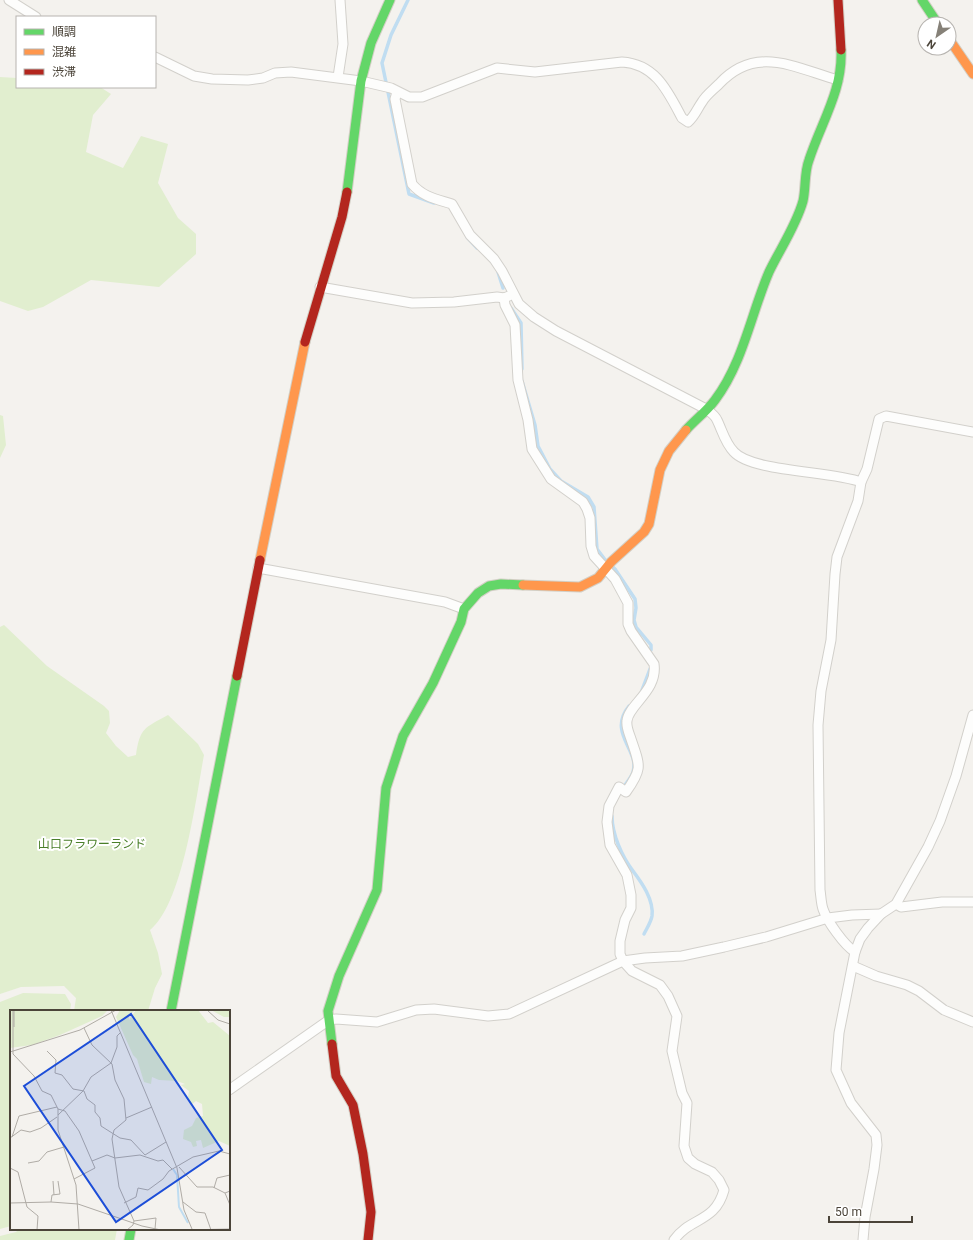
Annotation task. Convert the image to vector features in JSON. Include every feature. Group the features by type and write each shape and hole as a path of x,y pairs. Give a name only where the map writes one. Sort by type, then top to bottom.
{"street":[{"path":"9,0 34,16"},
{"path":"338,77 344,44 340,0"},
{"path":"171,1010 294,389 320,287 342,217 349,183 361,81 371,43 390,0"},
{"path":"368,1240 372,1226 362,1153 350,1096 336,1076 328,1011 339,976 377,890 386,788 395,756 403,736 433,683 461,622 464,609 478,593 489,586 502,584 580,587 591,583 634,542 649,524 655,486 660,470 677,439 718,396 732,371 769,273 798,215 803,201 808,162 818,133 832,105 838,80 841,60 838,0"},
{"path":"922,0 933,16"},
{"path":"957,51 973,74"},
{"path":"156,57 194,76 212,79 248,80 263,78 275,73 291,72 361,81 390,88 409,97 422,96 497,68 535,72 622,62 632,63 658,78 682,118 688,122 693,118 703,101 725,78 740,67 758,62 775,62 797,66 838,80"},
{"path":"390,88 395,99 412,184 419,193 452,204 470,235 494,259 502,271 508,296 505,305 515,325 518,380 528,420 532,449 551,479 583,502 587,509 590,518 591,546 594,556 608,566 628,603 628,624 654,664 655,669 651,684 644,697 627,719 627,728 639,761 638,776 626,792 619,787 612,797 607,822 612,850 630,883 630,908 625,920 620,941 620,954 623,961 639,976 652,980 660,985 668,996 677,1016 672,1051 682,1093 687,1103 684,1146 688,1158 694,1164 712,1172 719,1180 724,1190 718,1206 711,1214 682,1230 674,1240"},
{"path":"320,287 412,303 508,296 556,332 706,409 716,418 722,434 734,452 742,458 786,470 849,478 860,482"},
{"path":"855,952 847,947 828,918 823,908 820,890 818,725 821,691 831,640 837,557 858,500 860,482 867,469 879,419 886,416 973,432"},
{"path":"258,568 355,587 445,602 464,609"},
{"path":"863,1240 865,1217 877,1145 876,1134 851,1103 836,1070 839,1033 855,952 860,939 881,914 896,904 940,821 956,776 973,714"},
{"path":"896,904 901,907 942,902 973,902"},
{"path":"230,1089 328,1020 336,1019 377,1022 416,1010 428,1009 488,1016 509,1014 623,961 689,955 766,937 828,918 881,914"},
{"path":"853,966 876,976 908,985 920,991 944,1010 973,1022"},
{"path":"129,1240 131,1230"}],"green space":[{"path":"0,77 16,78 16,88 102,88 111,94 93,115 86,152 123,168 141,136 168,144 158,183 178,218 196,234 196,254 159,287 91,280 43,307 28,311 0,301"},
{"path":"0,415 3,416 6,445 0,458"},
{"name":"山口フラワーランド","path":"4,625 47,666 109,711 110,723 106,733 116,746 128,757 136,755 139,739 145,729 168,715 198,744 204,755 192,822 179,874 171,898 161,917 150,930 158,953 162,974 155,988 148,1010 74,1010 76,998 64,986 21,987 0,994 0,627"},
{"path":"23,993 65,994 71,1004 70,1010 10,1010 10,1226 0,1229 0,1002"},
{"path":"18,1230 117,1230 115,1240 0,1240 0,1236 16,1232"}],"waterway":[{"path":"408,0 391,35 382,63 409,194 434,203"},
{"path":"467,237 477,248"},
{"path":"498,272 503,288"},
{"path":"511,308 521,323 522,369"},
{"path":"522,381 535,425 538,446 550,469 561,481 588,497 594,507 597,549 606,561 615,569 635,599 636,608 634,620 636,627 651,645 651,650"},
{"path":"642,690 650,669"},
{"path":"623,788 633,772 634,764 622,733 621,725 623,716 629,706"},
{"path":"612,816 612,823 616,838 622,852 643,886 651,904 652,916 644,934"}],"traffic: fast":[{"path":"347,192 361,81 371,43 390,0"},
{"path":"922,0 933,16"},
{"path":"686,430 708,408 725,386 740,354 769,272 788,237 800,210 803,201 807,165 839,79 841,50"},
{"path":"332,1044 328,1011 339,976 377,890 386,788 403,736 433,683 461,622 464,609 478,593 489,586 501,584 523,585"},
{"path":"171,1010 237,676"},
{"path":"129,1240 131,1230"}],"traffic: slow":[{"path":"957,51 973,74"},
{"path":"260,560 305,342"},
{"path":"523,585 580,587 598,578 611,562 644,532 649,524 660,470 669,451 686,430"}],"traffic: jam":[{"path":"838,0 841,50"},
{"path":"305,342 342,217 347,192"},
{"path":"237,676 260,560"},
{"path":"332,1044 336,1076 353,1105 363,1154 371,1212 368,1240"}]}
